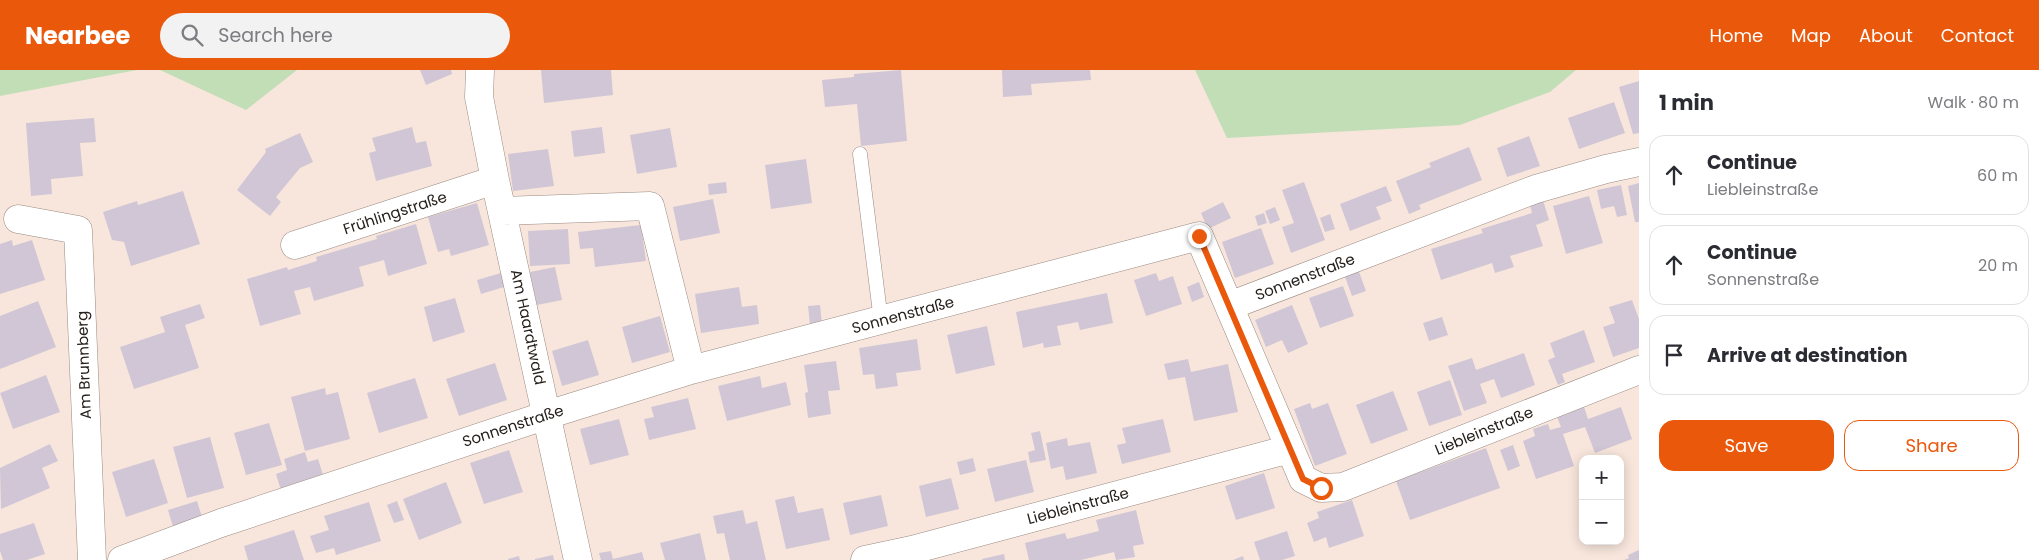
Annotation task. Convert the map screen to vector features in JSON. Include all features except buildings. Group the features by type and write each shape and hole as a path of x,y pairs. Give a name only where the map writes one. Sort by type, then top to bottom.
{"street":[{"name":"Am Haardtwald","path":"480,70 479,98 495,180 578,560"},
{"name":"Sonnenstraße","path":"122,560 221,523 547,415 691,370 1199,236 1229,306 1536,189 1606,169 1639,162"},
{"name":"Frühlingstraße","path":"295,245 495,180"},
{"path":"503,211 650,206 691,370"},
{"name":"Am Brunnberg","path":"18,220 78,230 92,560"},
{"name":"Liebleinstraße","path":"1229,306 1303,479 1321,488 1344,487 1639,370"},
{"name":"Liebleinstraße","path":"865,560 912,550 1290,449"}],"lane":[{"path":"860,154 881,321"}],"green space":[{"path":"0,70 137,70 0,96"},
{"path":"160,70 297,70 246,110"},
{"path":"1195,70 1576,70 1550,92 1460,125 1227,138"}],"route":[{"path":"1199,236 1303,479 1321,488"}]}
